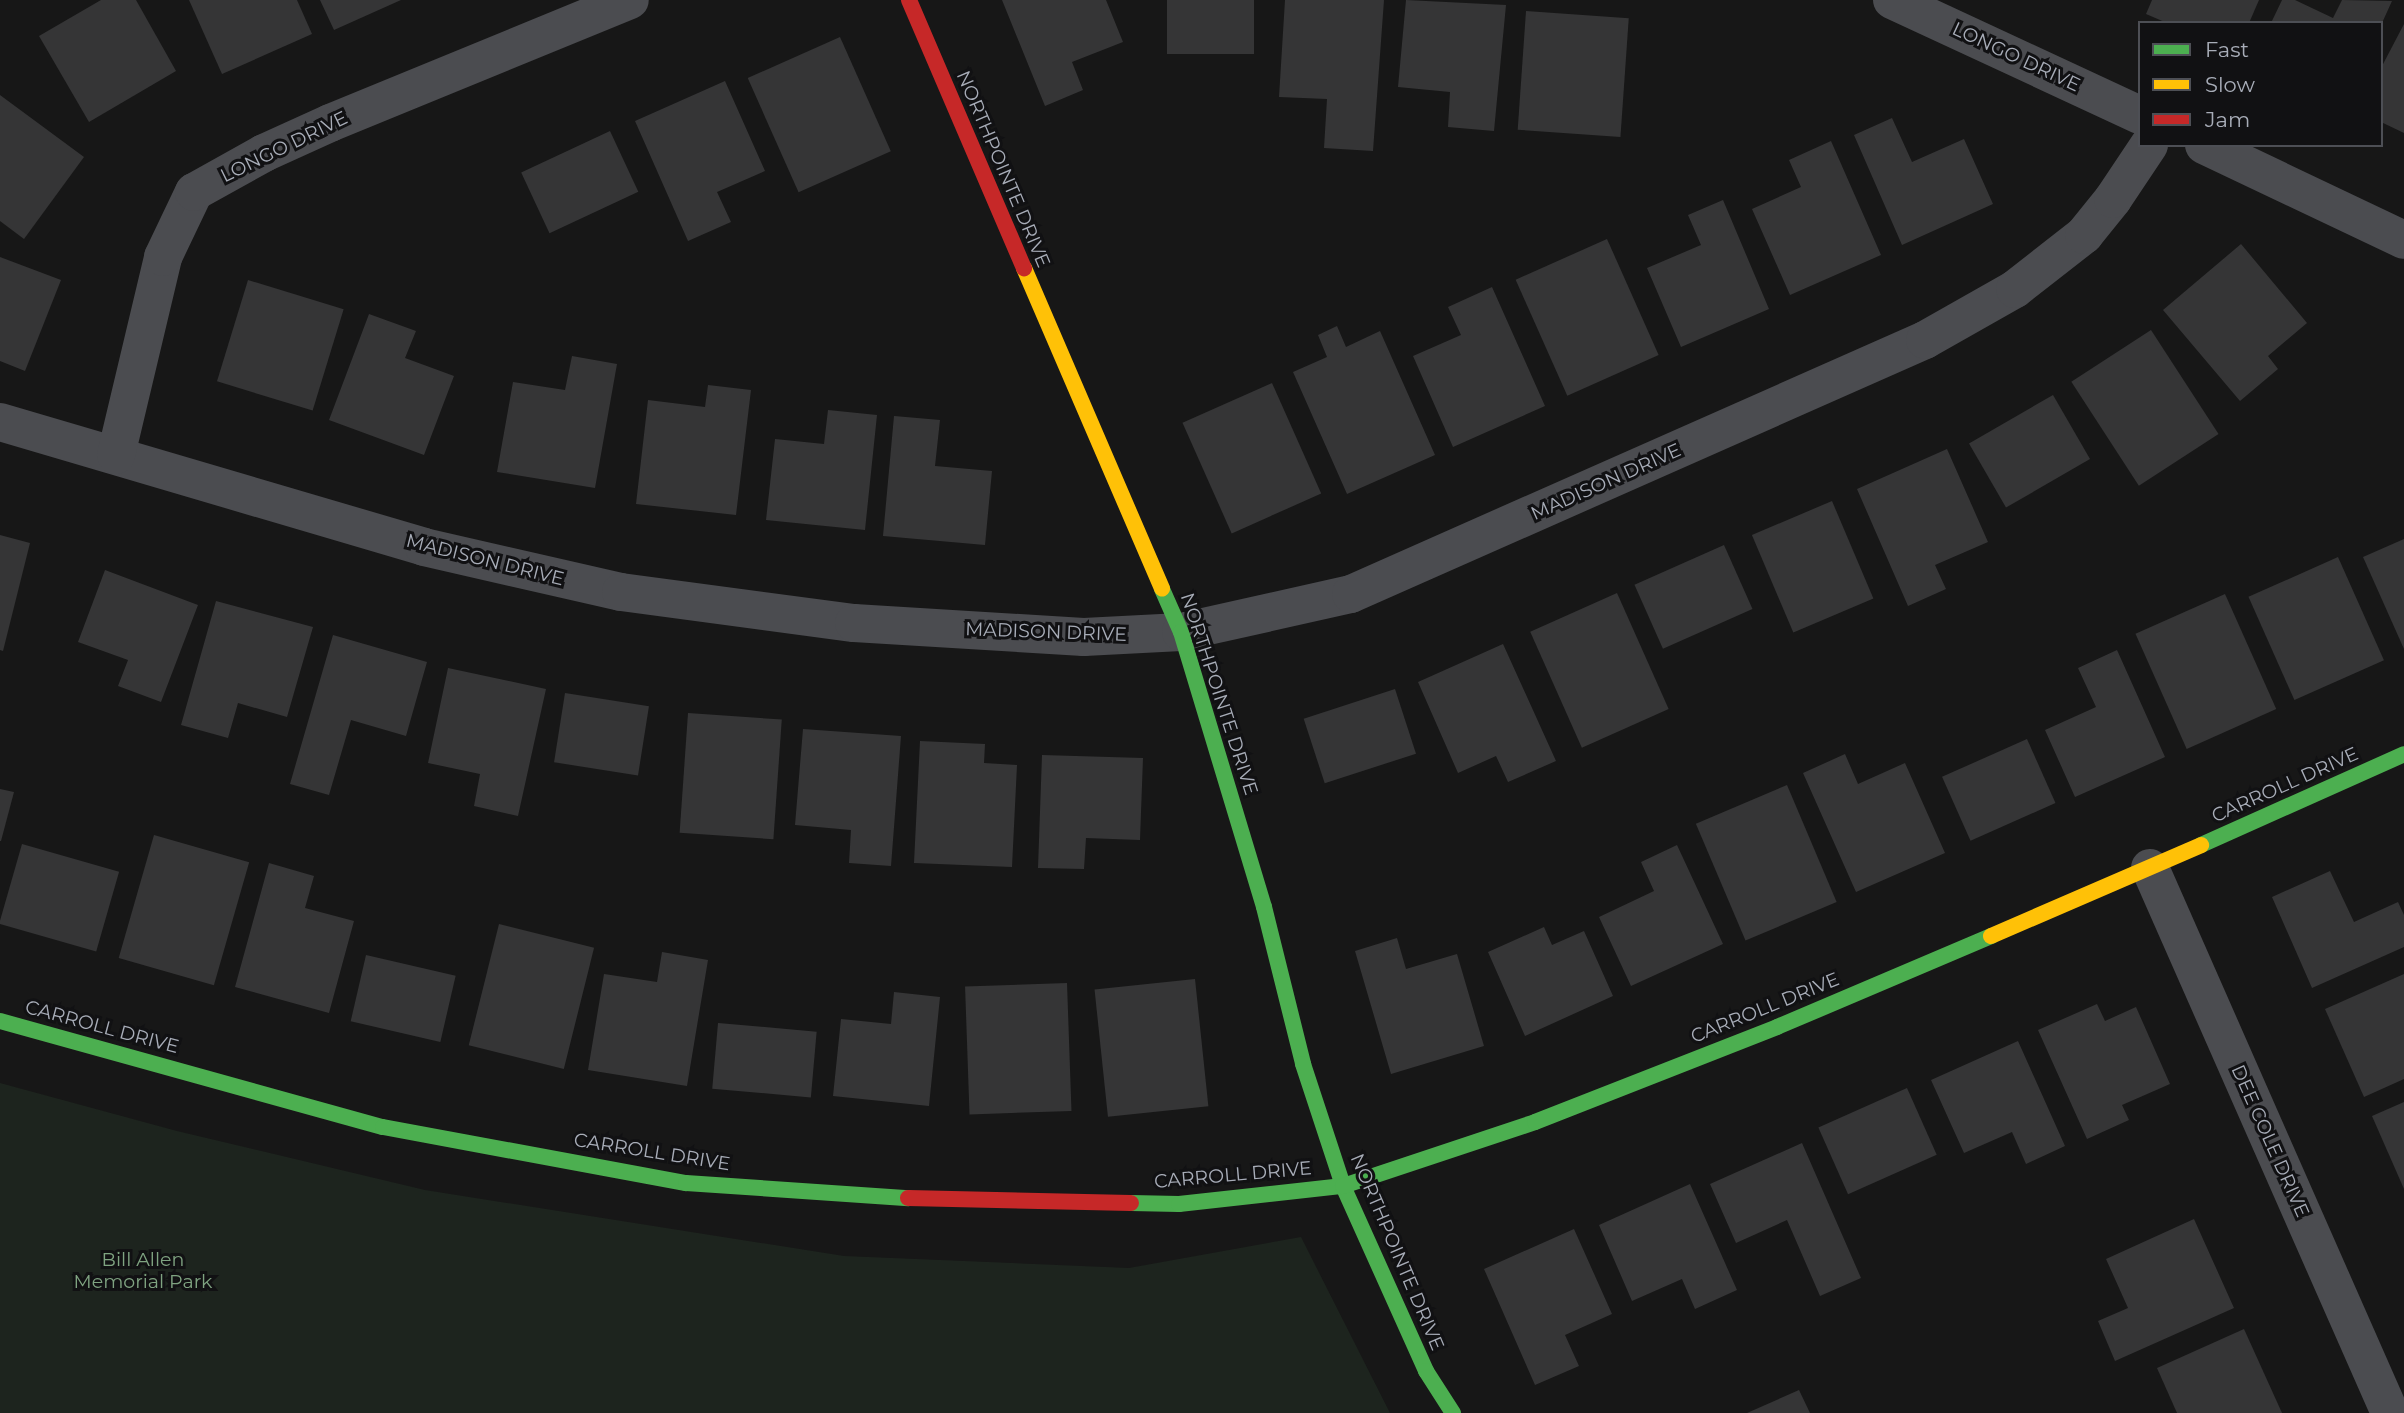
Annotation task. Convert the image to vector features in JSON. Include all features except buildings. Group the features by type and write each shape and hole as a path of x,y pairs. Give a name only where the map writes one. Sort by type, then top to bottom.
{"street":[{"name":"LONGO DRIVE","path":"116,455 163,257 194,192 264,153 330,123 630,0"},
{"name":"NORTHPOINTE DRIVE","path":"909,0 1181,632 1264,907 1303,1064 1343,1186 1426,1371 1453,1413"},
{"name":"LONGO DRIVE","path":"1892,0 2138,114"},
{"name":"MADISON DRIVE","path":"0,422 424,547 621,592 854,623 1084,637 1181,632 1351,594 1925,340 2015,289 2084,235 2113,199 2148,147"},
{"path":"2208,147 2404,240"},
{"name":"CARROLL DRIVE","path":"0,1021 383,1127 686,1183 925,1199 1178,1203 1343,1186 1535,1122 1777,1027 2150,868 2404,754"},
{"name":"DEE COLE DRIVE","path":"2150,868 2390,1413"}],"green space":[{"name":"Bill Allen Memorial Park","path":"0,1083 177,1131 425,1190 844,1256 1129,1268 1301,1237 1390,1413 0,1413"}],"traffic: fast":[{"path":"1162,589 1181,632 1264,907 1303,1064 1343,1186 1426,1371 1453,1413"},
{"path":"2201,845 2404,754"},
{"path":"1131,1203 1179,1204 1343,1186 1535,1122 1777,1027 1991,936"},
{"path":"0,1021 383,1127 686,1183 908,1198"}],"traffic: slow":[{"path":"1024,268 1162,589"},
{"path":"1991,936 2201,845"}],"traffic: jam":[{"path":"909,0 1024,268"},
{"path":"908,1198 1131,1203"}]}
